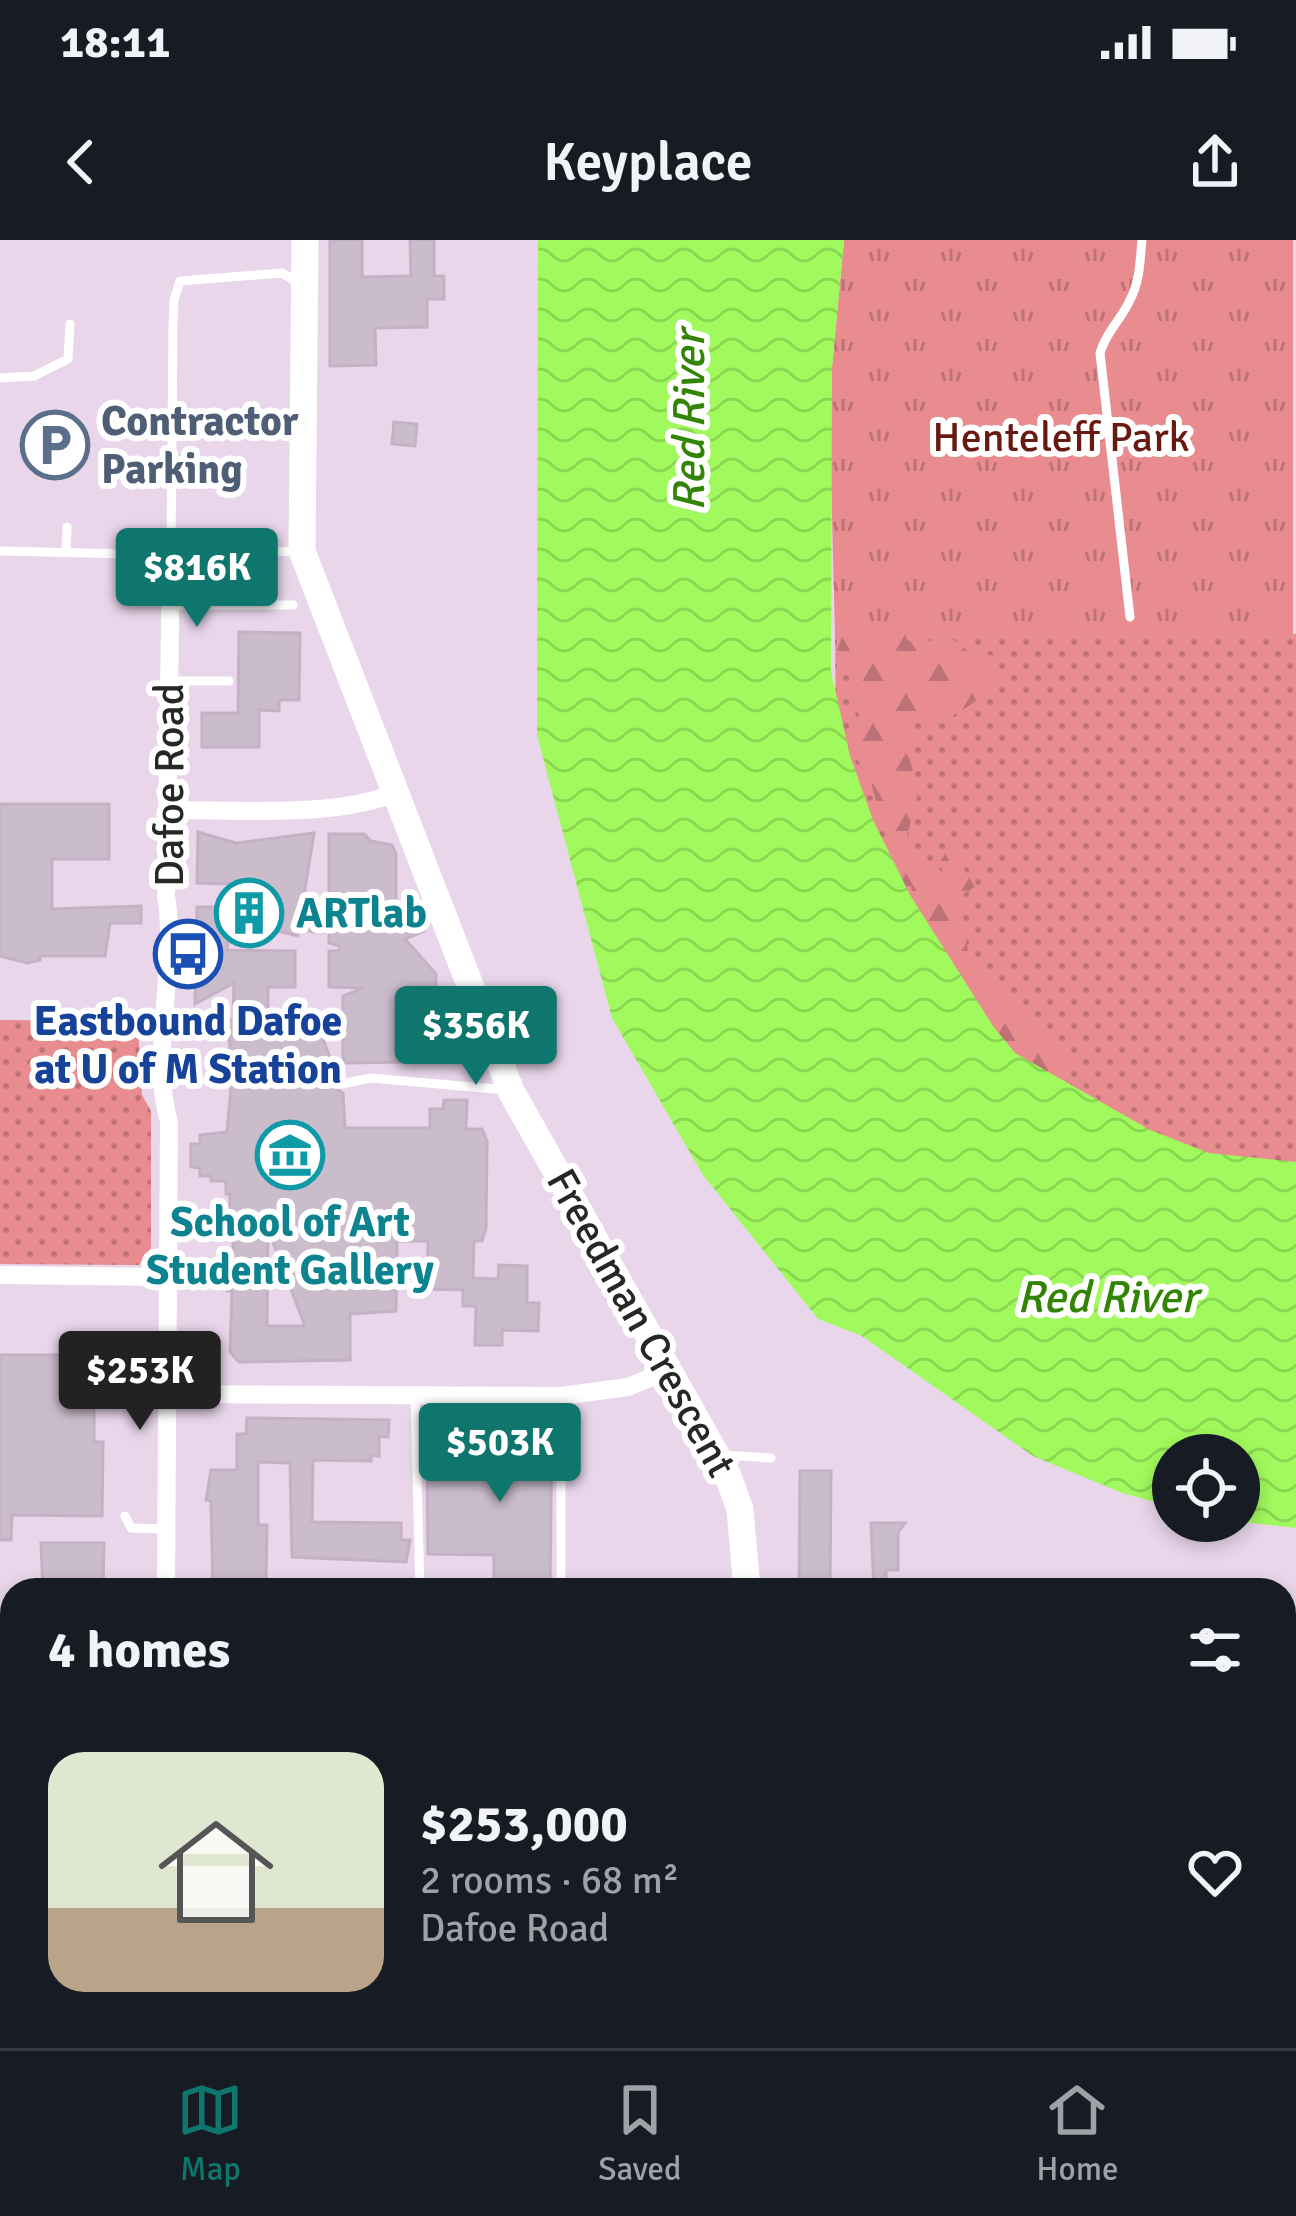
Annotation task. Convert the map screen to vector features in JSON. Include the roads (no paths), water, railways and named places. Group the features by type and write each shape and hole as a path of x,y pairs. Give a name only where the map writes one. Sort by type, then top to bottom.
{"street":[{"name":"Freedman Crescent","path":"304,240 302,551 511,1091 717,1455 740,1509 745,1578"},
{"name":"Dafoe Road","path":"166,1578 169,1121 175,977 175,955 169,942 167,809 171,555"},
{"path":"167,809 322,808 398,792"},
{"path":"0,1275 168,1277"},
{"path":"167,1394 561,1396 628,1387 669,1370"}],"lane":[{"path":"1130,617 1100,353 1104,338 1129,304 1139,275 1142,240"},
{"path":"171,555 173,324 180,281 282,273 303,286"},
{"path":"0,378 34,376 68,358 70,324"},
{"path":"66,551 67,526"},
{"path":"0,551 171,555 302,551"},
{"path":"170,605 293,605"},
{"path":"169,681 229,681"},
{"path":"341,1084 370,1078 511,1091"},
{"path":"561,1396 568,1465 563,1578"},
{"path":"415,1398 420,1578"},
{"path":"717,1455 771,1458"},
{"path":"125,1516 131,1528 166,1528"}],"water":[{"name":"Red River","path":"538,240 844,240 832,368 831,671 850,756 873,820 910,895 1015,1053 1150,1130 1209,1153 1296,1162 1296,1528 1260,1524 1260,1434 1152,1434 1152,1501 1033,1456 862,1336 818,1319 703,1175 612,1018 537,735"}],"place":[{"name":"Contractor Parking","path":"55,445"},
{"name":"ARTlab","path":"249,913"},
{"name":"Eastbound Dafoe at U of M Station","path":"188,954"},
{"name":"School of Art Student Gallery","path":"290,1155"}],"park label":[{"name":"Henteleff Park","path":"1061,437"}]}
